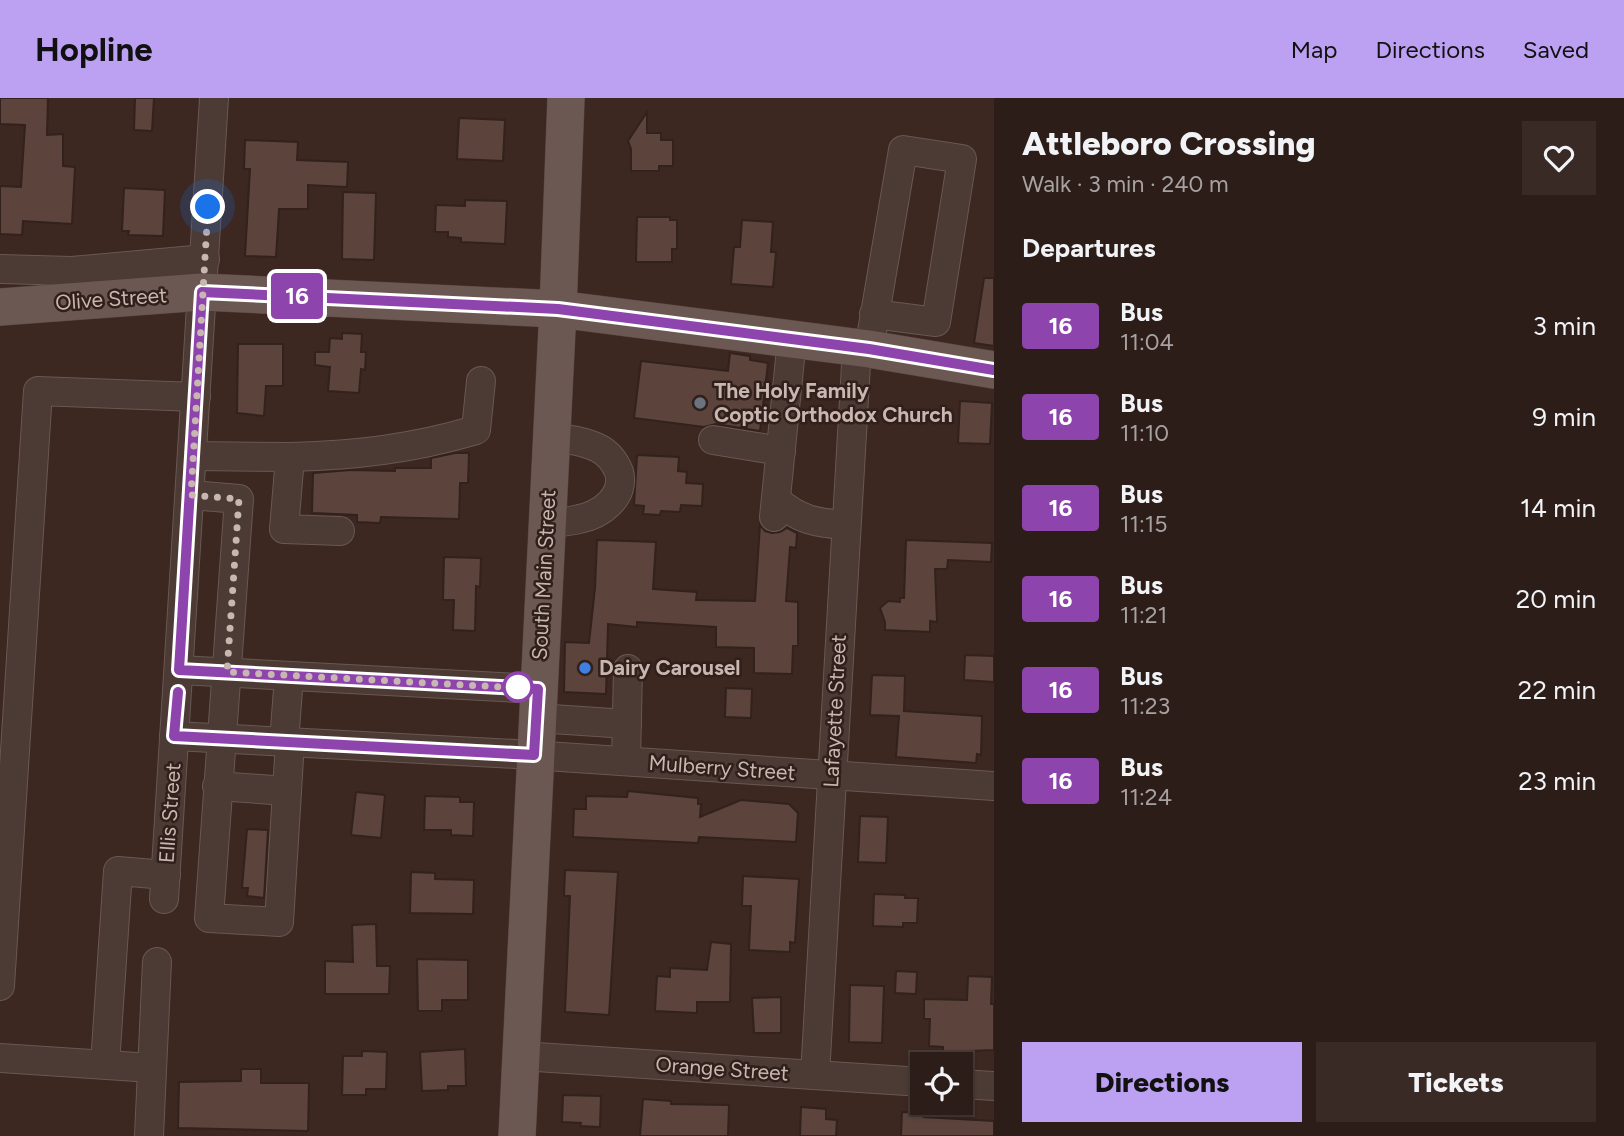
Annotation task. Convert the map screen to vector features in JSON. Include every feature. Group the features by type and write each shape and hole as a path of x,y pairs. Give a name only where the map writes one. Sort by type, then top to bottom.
{"main road":[{"name":"South Main Street","path":"517,1136 566,98"},
{"name":"Olive Street","path":"0,307 203,275 558,309 792,339 867,337 994,370"}],"street":[{"name":"Ellis Street","path":"104,1064 118,872 165,887 214,98"},
{"name":"Lafayette Street","path":"814,1075 846,525 867,337 903,150 962,159 936,322 867,337"},
{"name":"Olive Street","path":"0,270 203,275"},
{"path":"792,339 775,509 804,519 846,525"},
{"path":"193,456 348,456 427,444 476,430 481,381"},
{"path":"0,986 38,391 197,397"},
{"path":"547,523 580,519 598,512 616,497 622,482 616,463 601,450 583,442 551,436"},
{"path":"713,440 781,451"},
{"path":"290,457 284,529 340,531"},
{"path":"191,495 239,499 209,918 279,922 287,790 289,676"},
{"path":"626,761 628,668"},
{"path":"179,670 289,676 537,703 626,724"},
{"name":"Mulberry Street","path":"174,736 534,755 994,786"},
{"path":"217,786 287,790"},
{"path":"149,1136 158,962"},
{"name":"Orange Street","path":"521,1056 910,1081"},
{"path":"0,1058 152,1068"},
{"path":"973,1085 994,1086"}],"building":[{"path":"0,98 48,98 47,135 63,134 63,166 75,167 72,224 23,221 22,235 0,234 0,186 21,187 25,125 0,124"},
{"path":"135,98 154,98 152,131 134,130"},
{"path":"647,112 647,133 661,133 661,140 673,140 673,166 659,166 659,171 631,171 631,149 628,141"},
{"path":"459,118 505,120 503,161 457,159"},
{"path":"245,140 298,142 297,160 348,162 347,187 308,185 308,209 279,209 276,257 245,256 250,169 244,169"},
{"path":"124,188 165,190 163,236 128,235 129,231 122,231"},
{"path":"343,192 376,193 374,260 342,259"},
{"path":"465,200 507,201 505,244 461,242 461,238 448,237 448,232 435,232 436,205 465,206"},
{"path":"637,217 670,217 670,220 677,220 677,249 672,249 672,262 636,262"},
{"path":"742,220 773,222 771,252 776,252 773,287 731,284 734,247 740,247"},
{"path":"984,278 994,278 994,346 974,343"},
{"path":"342,333 362,334 361,352 366,352 359,393 328,391 330,367 315,365 315,352 329,352 330,338 342,339"},
{"path":"238,344 283,344 283,386 266,386 264,416 237,413"},
{"name":"The Holy Family Coptic Orthodox Church","path":"730,353 750,356 750,360 768,363 760,431 716,424 704,427 634,418 641,361 728,371"},
{"path":"960,401 992,403 990,444 958,443"},
{"path":"469,453 468,483 460,483 459,519 381,517 380,523 357,522 357,515 312,513 313,473 431,468 431,458"},
{"path":"637,455 679,457 678,471 687,472 686,483 703,484 702,506 681,505 680,512 643,514 644,506 634,505"},
{"path":"760,525 765,531 772,533 787,528 797,533 796,548 790,547 786,601 798,602 798,646 793,646 792,674 754,673 754,648 716,647 716,627 637,622 637,627 608,624 606,694 564,692 565,642 589,643 597,540 656,542 653,589 697,592 696,600 755,601"},
{"path":"906,540 992,543 991,562 948,560 947,569 935,569 937,622 930,621 930,632 885,630 880,608 888,601 900,602 900,598 904,598"},
{"path":"444,557 481,558 480,587 476,586 475,631 453,630 454,600 443,600"},
{"path":"965,655 994,656 994,682 964,680"},
{"path":"872,675 905,676 904,711 982,716 981,755 977,754 976,763 896,757 899,716 870,715"},
{"path":"726,688 752,689 751,718 725,717"},
{"path":"628,791 698,798 698,804 701,804 700,817 741,800 789,804 798,813 796,842 699,837 698,843 573,837 574,809 586,809 586,796 627,797"},
{"path":"356,792 385,795 381,838 351,835"},
{"path":"425,796 460,797 460,802 474,802 473,836 451,835 451,830 424,830"},
{"path":"860,816 888,817 886,863 858,862"},
{"path":"247,829 268,830 264,898 247,896 248,888 242,888"},
{"path":"565,870 618,872 609,1015 565,1012 570,896 564,896"},
{"path":"411,872 435,873 435,879 474,880 473,914 410,913"},
{"path":"743,876 799,879 795,943 790,942 790,952 749,950 751,906 742,906"},
{"path":"874,894 918,898 917,923 903,923 903,927 873,926"},
{"path":"376,924 377,966 390,966 389,994 325,994 325,961 353,962 352,925"},
{"path":"711,942 731,944 730,1002 697,1002 697,1013 655,1011 657,976 670,977 670,968 707,970"},
{"path":"417,959 468,960 468,1000 442,1000 442,1011 418,1011"},
{"path":"896,971 917,972 916,994 895,993"},
{"path":"968,976 992,977 994,1050 943,1052 943,1047 929,1046 930,1019 924,1019 924,999 967,1000"},
{"path":"850,985 884,986 882,1043 849,1042"},
{"path":"781,997 781,1033 754,1033 752,998"},
{"path":"465,1049 466,1086 422,1091 420,1052"},
{"path":"362,1051 387,1052 386,1089 366,1089 366,1095 342,1095 343,1056 362,1056"},
{"path":"241,1069 261,1069 261,1083 309,1083 308,1131 178,1128 179,1082 241,1081"},
{"path":"563,1095 601,1096 600,1127 562,1122"},
{"path":"643,1099 671,1101 671,1104 729,1105 728,1136 640,1136"},
{"path":"801,1107 826,1109 826,1119 837,1120 836,1136 800,1136"},
{"path":"902,1112 924,1117 994,1121 994,1136 901,1136"}],"bus line":[{"name":"16","path":"178,692 174,736 534,755 538,689 179,670 202,292 558,309 869,349 994,370"}],"place":[{"name":"The Holy Family Coptic Orthodox Church","path":"700,403"},
{"name":"Dairy Carousel","path":"585,668"}],"route":[{"path":"208,207 191,495 239,499 227,672 520,688 518,687"}]}
